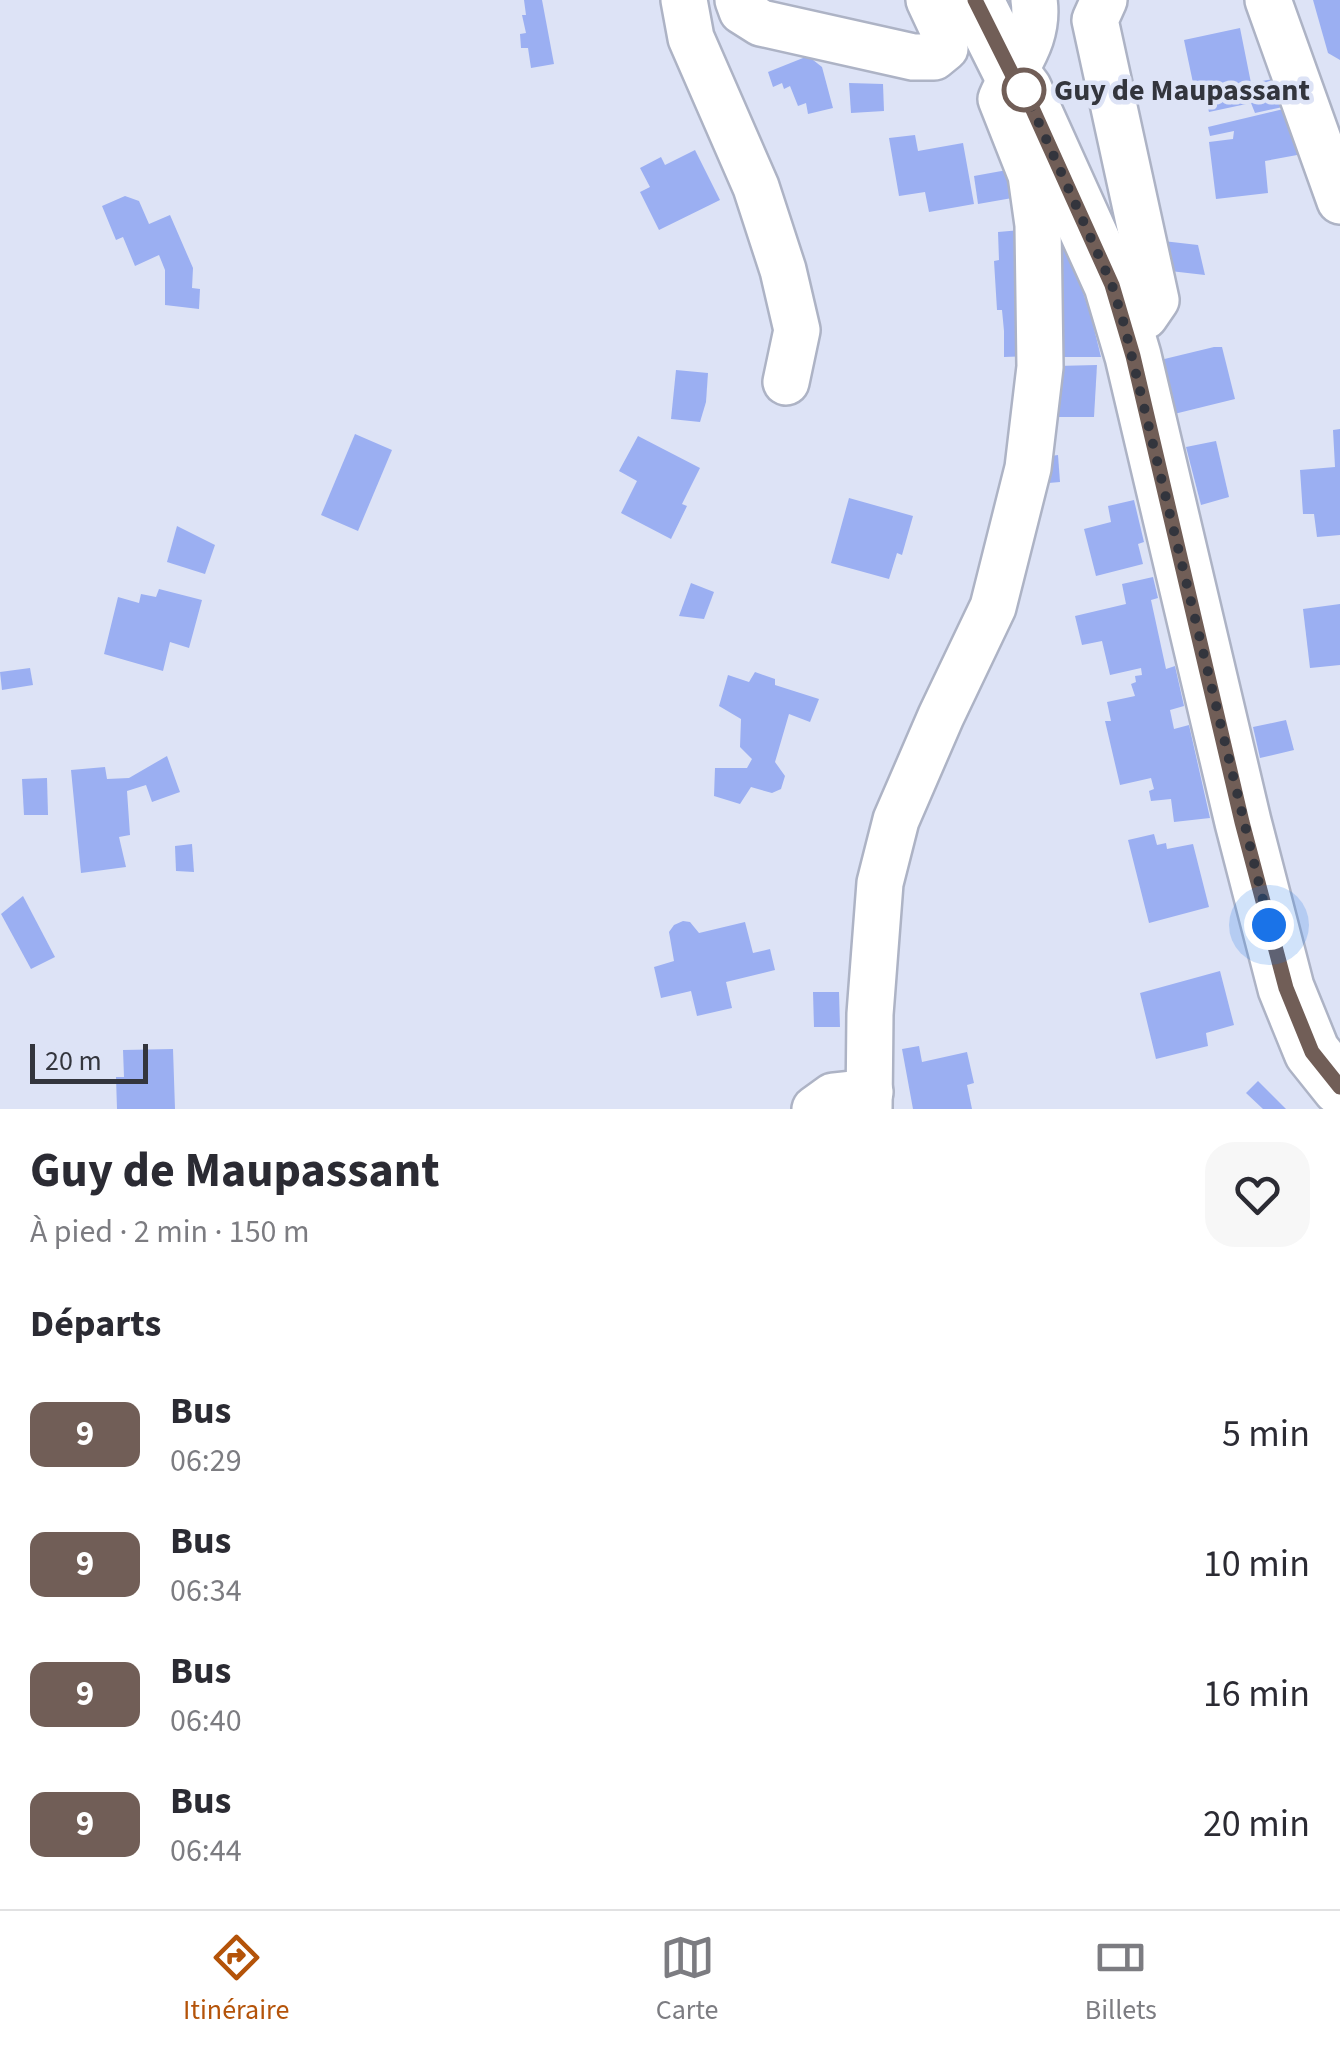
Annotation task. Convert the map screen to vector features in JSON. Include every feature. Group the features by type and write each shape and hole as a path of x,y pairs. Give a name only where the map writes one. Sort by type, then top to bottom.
{"main road":[{"path":"975,0 1024,90 1112,285 1286,988 1312,1052 1340,1087"}],"street":[{"path":"684,0 691,38 756,187 783,270 797,330 786,382"},
{"path":"738,0 742,12 761,23 913,57 934,57 945,48 943,30 929,0"},
{"path":"815,1109 833,1096 869,1100 870,1014 880,883 896,820 940,716 993,607 1028,468 1040,367 1038,225 1031,175 1001,99 1029,49 1034,0"},
{"path":"1104,0 1095,20 1156,300 1145,316 1124,324"},
{"path":"1268,0 1340,201"}],"building":[{"path":"524,0 542,0 554,64 531,68 528,48 521,48 520,34 526,33"},
{"path":"1313,0 1340,0 1340,60 1328,53"},
{"path":"1240,28 1251,83 1284,77 1292,105 1255,113 1251,103 1209,112 1204,94 1196,97 1184,40"},
{"path":"808,56 822,67 833,108 808,114 806,103 798,106 790,86 784,89 782,83 773,87 768,72"},
{"path":"849,83 883,84 884,111 851,113"},
{"path":"1296,106 1308,153 1265,161 1268,193 1216,199 1209,142 1233,139 1234,131 1210,136 1208,127"},
{"path":"915,135 918,151 963,143 974,204 929,212 925,192 899,196 889,138"},
{"path":"695,150 720,200 659,230 640,192 650,187 640,168 661,157 665,165"},
{"path":"1007,170 1018,197 978,204 974,176"},
{"path":"125,196 139,201 149,224 170,215 193,268 192,288 200,289 199,309 165,305 165,270 159,255 135,266 123,237 116,240 102,206"},
{"path":"1059,221 1091,316 1101,357 1057,357"},
{"path":"1021,230 1028,356 1004,357 994,261 999,260 998,232"},
{"path":"1163,241 1198,245 1205,275 1170,271"},
{"path":"1222,347 1235,399 1166,416 1152,362"},
{"path":"1097,365 1094,417 1054,417 1056,366"},
{"path":"676,370 708,373 700,422 671,419"},
{"path":"1340,429 1340,535 1317,537 1314,514 1303,514 1300,470 1335,467 1333,430"},
{"path":"355,434 392,450 358,531 321,515"},
{"path":"638,436 700,468 682,504 687,506 671,539 621,513 637,481 619,471"},
{"path":"1216,441 1229,497 1201,505 1186,447"},
{"path":"1058,455 1060,482 1037,484 1044,457"},
{"path":"849,498 913,516 902,555 897,553 889,579 831,563"},
{"path":"1134,500 1144,542 1138,544 1143,564 1096,576 1084,529 1111,522 1108,506"},
{"path":"177,526 215,545 205,574 167,562"},
{"path":"1153,577 1158,598 1151,600 1166,669 1175,666 1184,706 1170,710 1174,729 1189,725 1210,818 1174,822 1171,799 1151,801 1151,778 1120,785 1105,721 1111,721 1107,702 1135,696 1131,684 1136,682 1135,676 1142,675 1141,668 1110,675 1102,641 1082,645 1075,616 1126,604 1122,584"},
{"path":"691,583 714,592 704,619 679,616"},
{"path":"159,589 202,600 189,648 170,642 163,671 104,654 118,597 139,603 141,594 156,597"},
{"path":"1340,604 1340,665 1310,668 1303,609"},
{"path":"30,668 33,685 2,690 0,672"},
{"path":"755,672 775,679 775,685 819,699 810,722 789,714 775,762 785,776 781,789 772,793 751,787 740,804 714,796 715,768 747,768 752,759 740,747 741,719 719,706 728,675 749,682"},
{"path":"1286,720 1294,750 1260,758 1253,727"},
{"path":"167,756 180,792 152,802 146,785 127,791 130,835 119,837 126,867 81,873 71,770 105,767 107,779 129,778"},
{"path":"47,778 48,815 24,815 22,779"},
{"path":"1154,834 1157,845 1166,843 1167,849 1193,844 1209,907 1149,923 1128,840"},
{"path":"192,844 194,872 176,871 175,846"},
{"path":"23,896 55,957 31,969 1,914"},
{"path":"683,921 690,922 699,933 745,922 753,953 770,949 775,970 726,982 732,1008 697,1016 691,991 661,998 654,967 674,961 669,932"},
{"path":"1220,971 1234,1025 1206,1033 1208,1046 1156,1059 1140,993"},
{"path":"813,992 839,992 840,1027 814,1027"},
{"path":"919,1046 922,1062 967,1052 974,1083 967,1085 972,1109 913,1109 902,1049"},
{"path":"173,1049 175,1109 117,1109 116,1077 124,1077 123,1050"},
{"path":"1258,1081 1286,1109 1263,1109 1246,1093"}],"bus line":[{"name":"9","path":"975,0 1024,90 1112,285 1133,356 1242,822 1286,988 1312,1052 1340,1087"}],"place":[{"name":"Guy de Maupassant","path":"1024,90"}],"route":[{"path":"1024,90 1112,285 1124,324 1269,925"}]}
